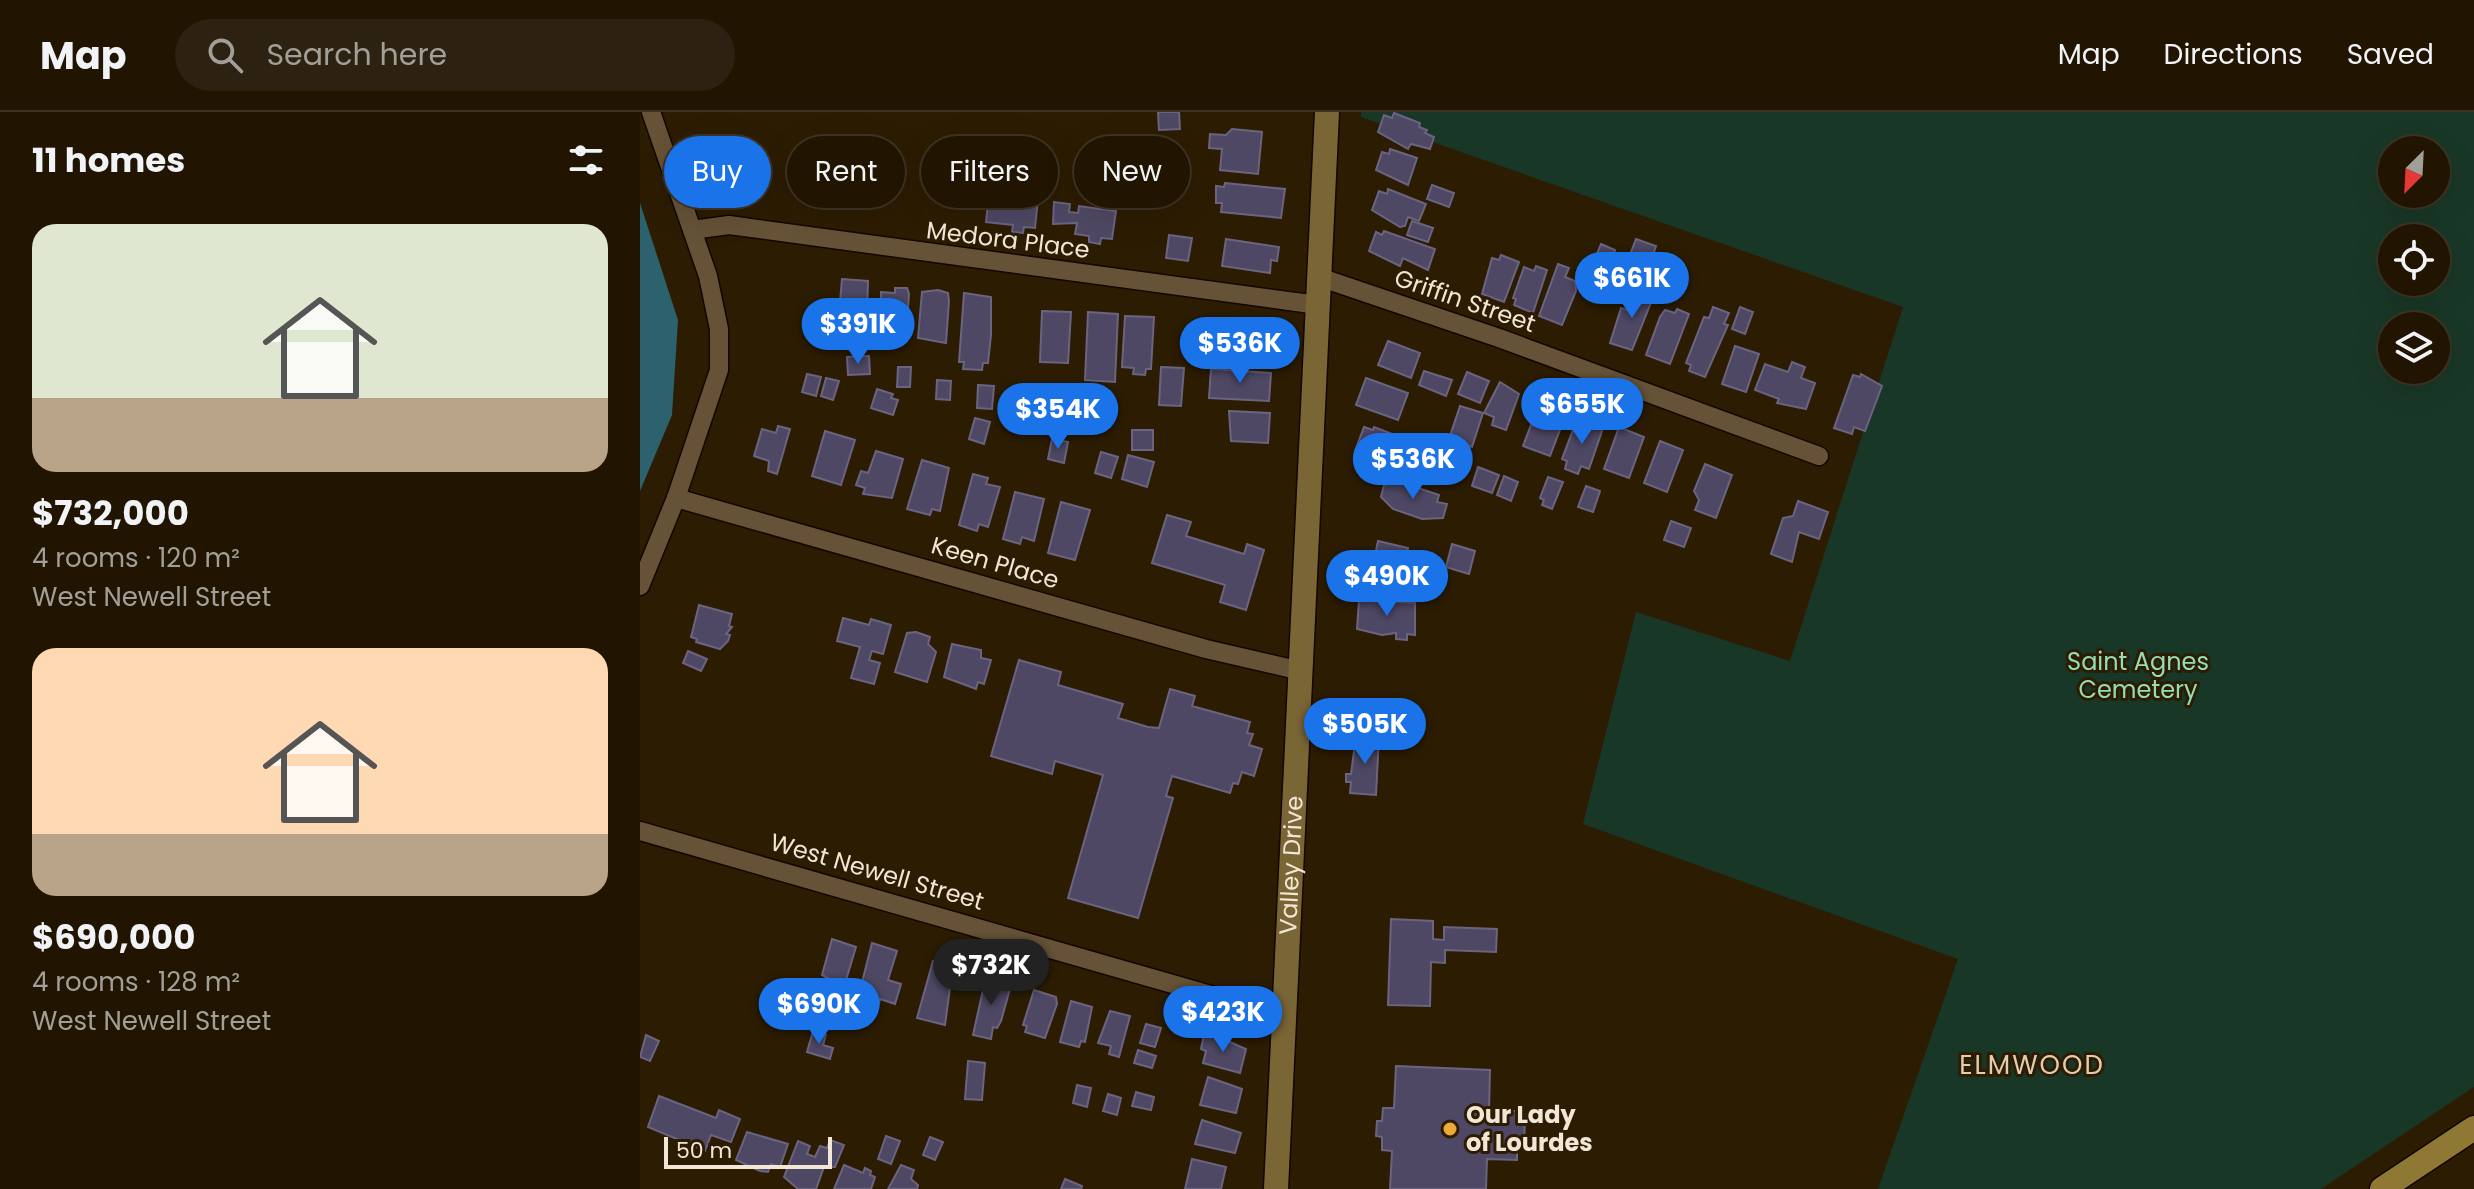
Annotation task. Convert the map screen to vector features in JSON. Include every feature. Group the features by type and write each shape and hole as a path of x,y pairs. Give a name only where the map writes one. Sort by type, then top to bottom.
{"main road":[{"name":"Valley Drive","path":"1276,1189 1327,112"},
{"path":"2382,1189 2474,1128"}],"street":[{"path":"640,586 676,498 719,370 719,329 708,276 651,112"},
{"name":"Medora Place","path":"692,230 729,225 1318,305"},
{"name":"Griffin Street","path":"1319,277 1499,338 1819,456"},
{"name":"Keen Place","path":"676,498 1206,649 1301,671"},
{"name":"West Newell Street","path":"640,831 1284,1016"}],"green space":[{"name":"Saint Agnes Cemetery","path":"1361,112 2474,112 2474,1087 2321,1189 1878,1189 1958,959 1583,824 1636,612 1790,661 1903,307 1361,117"}],"water":[{"path":"640,203 678,320 672,415 640,491"}],"building":[{"path":"1158,112 1179,112 1180,129 1159,130"},
{"path":"1394,113 1420,123 1419,127 1427,130 1425,133 1434,137 1430,149 1411,144 1408,149 1378,132 1384,115 1392,118"},
{"path":"1232,129 1262,132 1258,174 1220,170 1222,149 1209,148 1210,134 1226,135"},
{"path":"1390,149 1417,158 1408,185 1376,170 1382,152 1389,154"},
{"path":"1225,183 1285,189 1281,218 1221,212 1222,203 1216,203 1216,186 1224,187"},
{"path":"1432,185 1454,193 1449,207 1427,199"},
{"path":"1388,189 1426,204 1419,221 1408,217 1405,226 1400,227 1372,210 1379,191 1387,194"},
{"path":"1058,202 1070,204 1069,212 1078,213 1079,208 1116,211 1112,239 1101,238 1100,244 1089,242 1089,236 1075,234 1077,223 1053,224 1054,208 1058,208"},
{"path":"987,208 1037,208 1035,228 1024,227 1023,233 1012,232 1013,225 986,222"},
{"path":"1412,221 1433,228 1428,242 1407,235"},
{"path":"1384,231 1435,249 1428,270 1403,258 1400,266 1369,251 1376,232 1382,235"},
{"path":"1169,235 1192,238 1188,261 1166,258"},
{"path":"1226,239 1279,247 1277,261 1271,260 1270,273 1222,266"},
{"path":"1636,239 1656,246 1649,267 1628,260"},
{"path":"1601,244 1615,250 1607,271 1592,266"},
{"path":"1501,255 1519,262 1504,302 1482,294 1492,258 1499,260"},
{"path":"1558,264 1569,268 1565,277 1575,281 1576,291 1562,325 1539,316"},
{"path":"1536,266 1547,270 1533,313 1514,305 1516,299 1513,298 1524,267 1534,271"},
{"path":"1669,269 1682,274 1674,293 1661,289"},
{"path":"842,279 868,281 867,319 847,317 847,325 838,325"},
{"path":"895,288 907,288 907,323 890,322 890,329 881,328 881,292 895,293"},
{"path":"1635,288 1654,295 1632,350 1610,343 1621,308 1627,310"},
{"path":"938,290 948,293 946,343 918,338 922,292"},
{"path":"964,293 991,297 988,363 983,363 982,370 963,369 964,362 959,362"},
{"path":"1713,307 1729,313 1724,324 1728,325 1705,377 1689,371 1691,365 1686,363 1704,317 1709,318"},
{"path":"1740,307 1753,312 1745,334 1732,329"},
{"path":"1677,309 1689,314 1670,364 1646,355 1660,317 1665,310 1675,313"},
{"path":"1042,311 1071,312 1068,363 1040,362"},
{"path":"1088,312 1118,314 1115,382 1085,380"},
{"path":"1125,316 1154,317 1151,369 1146,369 1145,375 1133,374 1134,368 1122,367"},
{"path":"1215,330 1274,335 1273,362 1212,357 1213,352 1206,351 1207,334 1215,334"},
{"path":"1388,341 1420,353 1411,378 1378,365"},
{"path":"1735,346 1759,354 1746,392 1722,384"},
{"path":"869,356 870,374 848,375 847,357"},
{"path":"1792,362 1805,367 1801,378 1815,383 1806,409 1777,403 1779,399 1755,390 1765,364 1788,372"},
{"path":"898,367 911,367 910,387 897,387"},
{"path":"1161,367 1184,368 1181,406 1159,405"},
{"path":"1211,369 1271,373 1269,401 1209,398"},
{"path":"1424,371 1452,380 1446,396 1419,385"},
{"path":"1467,372 1489,381 1480,403 1458,394"},
{"path":"807,374 821,377 816,396 802,392"},
{"path":"1861,374 1882,386 1865,431 1854,427 1852,434 1834,428 1853,375 1860,377"},
{"path":"826,378 839,381 833,400 821,396"},
{"path":"1366,378 1408,393 1398,420 1356,405"},
{"path":"937,380 951,381 950,400 936,399"},
{"path":"1500,382 1519,394 1506,430 1492,425 1494,417 1484,413"},
{"path":"978,385 994,386 992,409 977,408"},
{"path":"877,389 893,394 891,398 898,400 893,415 871,408"},
{"path":"1541,398 1562,405 1560,412 1566,414 1550,456 1523,446"},
{"path":"1460,406 1483,413 1472,447 1449,439"},
{"path":"1048,409 1072,409 1071,431 1048,430"},
{"path":"1229,411 1270,413 1268,443 1231,441"},
{"path":"975,418 990,422 984,444 969,439"},
{"path":"1577,419 1603,428 1589,469 1581,466 1578,474 1565,469 1567,461 1562,459"},
{"path":"778,426 790,429 777,474 768,471 769,461 754,456 762,429 776,433"},
{"path":"1364,427 1373,430 1374,427 1411,441 1400,470 1355,451"},
{"path":"1619,427 1644,437 1629,478 1604,469"},
{"path":"1132,430 1153,430 1153,450 1132,450"},
{"path":"825,431 855,440 841,485 812,476"},
{"path":"1052,439 1068,442 1064,463 1048,459"},
{"path":"1660,441 1683,450 1667,492 1644,483"},
{"path":"876,451 903,459 892,498 863,494 865,488 856,485 861,471 868,473"},
{"path":"1101,452 1118,457 1111,478 1095,473"},
{"path":"1128,455 1154,462 1147,487 1122,479"},
{"path":"922,460 949,468 940,511 932,509 930,515 907,509"},
{"path":"1705,464 1732,475 1716,518 1695,510 1699,500 1694,491"},
{"path":"1478,467 1499,475 1492,493 1472,486"},
{"path":"973,474 988,478 986,484 1000,487 988,527 979,524 977,531 959,525"},
{"path":"1504,476 1518,482 1511,501 1497,495"},
{"path":"1548,477 1563,482 1552,509 1542,505 1544,500 1540,498"},
{"path":"1397,481 1439,495 1437,502 1447,504 1443,518 1422,519 1393,509 1381,497 1384,485"},
{"path":"1586,486 1600,491 1593,512 1578,507"},
{"path":"1015,492 1044,499 1034,541 1022,537 1020,544 1003,539"},
{"path":"1798,501 1828,512 1819,539 1799,532 1792,562 1771,554 1783,518 1793,516"},
{"path":"1061,502 1090,510 1075,560 1048,553"},
{"path":"1167,515 1191,522 1186,536 1244,554 1247,544 1264,550 1246,610 1220,602 1225,585 1152,563"},
{"path":"1671,521 1691,528 1684,547 1664,540"},
{"path":"1378,541 1408,548 1401,582 1371,575"},
{"path":"1452,544 1475,551 1469,574 1446,567"},
{"path":"1359,600 1415,603 1415,635 1407,634 1407,640 1396,639 1396,633 1382,635 1357,629"},
{"path":"699,605 732,614 729,626 732,627 726,634 730,635 728,641 720,649 696,642 697,639 691,637"},
{"path":"843,618 869,625 871,619 891,625 883,654 872,651 869,660 880,663 874,684 851,678 860,647 837,641"},
{"path":"916,632 930,637 928,644 936,652 927,682 895,672 907,633"},
{"path":"952,644 981,650 981,658 991,660 984,684 978,682 976,689 944,677"},
{"path":"688,651 707,659 701,671 683,663"},
{"path":"1019,660 1061,672 1058,685 1123,704 1118,718 1148,727 1159,728 1170,689 1195,696 1192,706 1250,722 1247,733 1253,734 1249,745 1262,749 1254,776 1242,772 1238,784 1233,783 1230,793 1172,776 1166,796 1173,798 1138,918 1068,898 1103,775 1055,761 1052,774 991,756"},
{"path":"1356,736 1379,737 1376,795 1350,793 1351,782 1346,782 1346,774 1351,774"},
{"path":"1391,919 1433,921 1433,939 1444,940 1444,927 1497,929 1496,952 1445,950 1445,963 1431,962 1430,1006 1388,1005"},
{"path":"832,939 856,947 844,987 822,975"},
{"path":"872,943 897,951 888,980 901,984 895,1004 880,999 878,1008 857,1002"},
{"path":"933,961 953,966 945,1025 917,1018"},
{"path":"986,976 1009,982 1010,989 1001,1021 997,1028 993,1027 991,1039 973,1035"},
{"path":"1034,990 1056,997 1057,1004 1045,1038 1025,1032 1027,1026 1023,1025"},
{"path":"1071,1001 1092,1007 1085,1042 1081,1041 1079,1047 1060,1042"},
{"path":"1110,1011 1130,1016 1119,1057 1109,1054 1111,1046 1098,1043"},
{"path":"1146,1024 1161,1028 1155,1047 1140,1043"},
{"path":"813,1031 826,1035 823,1045 833,1048 830,1059 807,1052"},
{"path":"646,1035 659,1041 650,1061 640,1057"},
{"path":"1204,1035 1230,1039 1230,1042 1246,1049 1240,1073 1203,1063 1206,1051 1201,1049"},
{"path":"1138,1050 1156,1056 1152,1068 1134,1063"},
{"path":"968,1061 985,1063 982,1100 965,1099"},
{"name":"Our Lady of Lourdes","path":"1396,1066 1490,1070 1489,1110 1519,1111 1519,1117 1525,1117 1524,1147 1517,1147 1517,1160 1487,1159 1486,1189 1390,1189 1392,1151 1382,1150 1382,1137 1376,1136 1377,1121 1382,1121 1383,1108 1394,1108"},
{"path":"1208,1077 1242,1089 1236,1113 1200,1105"},
{"path":"1077,1085 1091,1088 1087,1107 1073,1103"},
{"path":"1136,1092 1154,1097 1151,1110 1132,1106"},
{"path":"1108,1094 1121,1098 1117,1115 1103,1111"},
{"path":"659,1096 716,1118 719,1110 740,1119 731,1142 711,1135 705,1151 648,1127"},
{"path":"1202,1120 1241,1133 1235,1153 1195,1144"},
{"path":"747,1132 788,1144 780,1167 771,1164 768,1172 760,1171 736,1160"},
{"path":"886,1136 900,1141 891,1164 878,1159"},
{"path":"930,1137 943,1142 935,1160 923,1155"},
{"path":"830,1140 844,1145 835,1167 824,1167 816,1189 798,1189 784,1177 798,1141 810,1146 807,1154 815,1157 820,1146 827,1148"},
{"path":"1192,1159 1226,1167 1221,1189 1185,1189"},
{"path":"844,1165 863,1173 865,1168 871,1171 870,1175 875,1177 871,1189 834,1189"},
{"path":"901,1165 914,1170 911,1179 918,1185 917,1189 888,1189"},
{"path":"1065,1179 1082,1186 1081,1189 1061,1189"}],"place":[{"name":"Our Lady of Lourdes","path":"1450,1129"}],"district":[{"name":"ELMWOOD","path":"2032,1065"}]}
